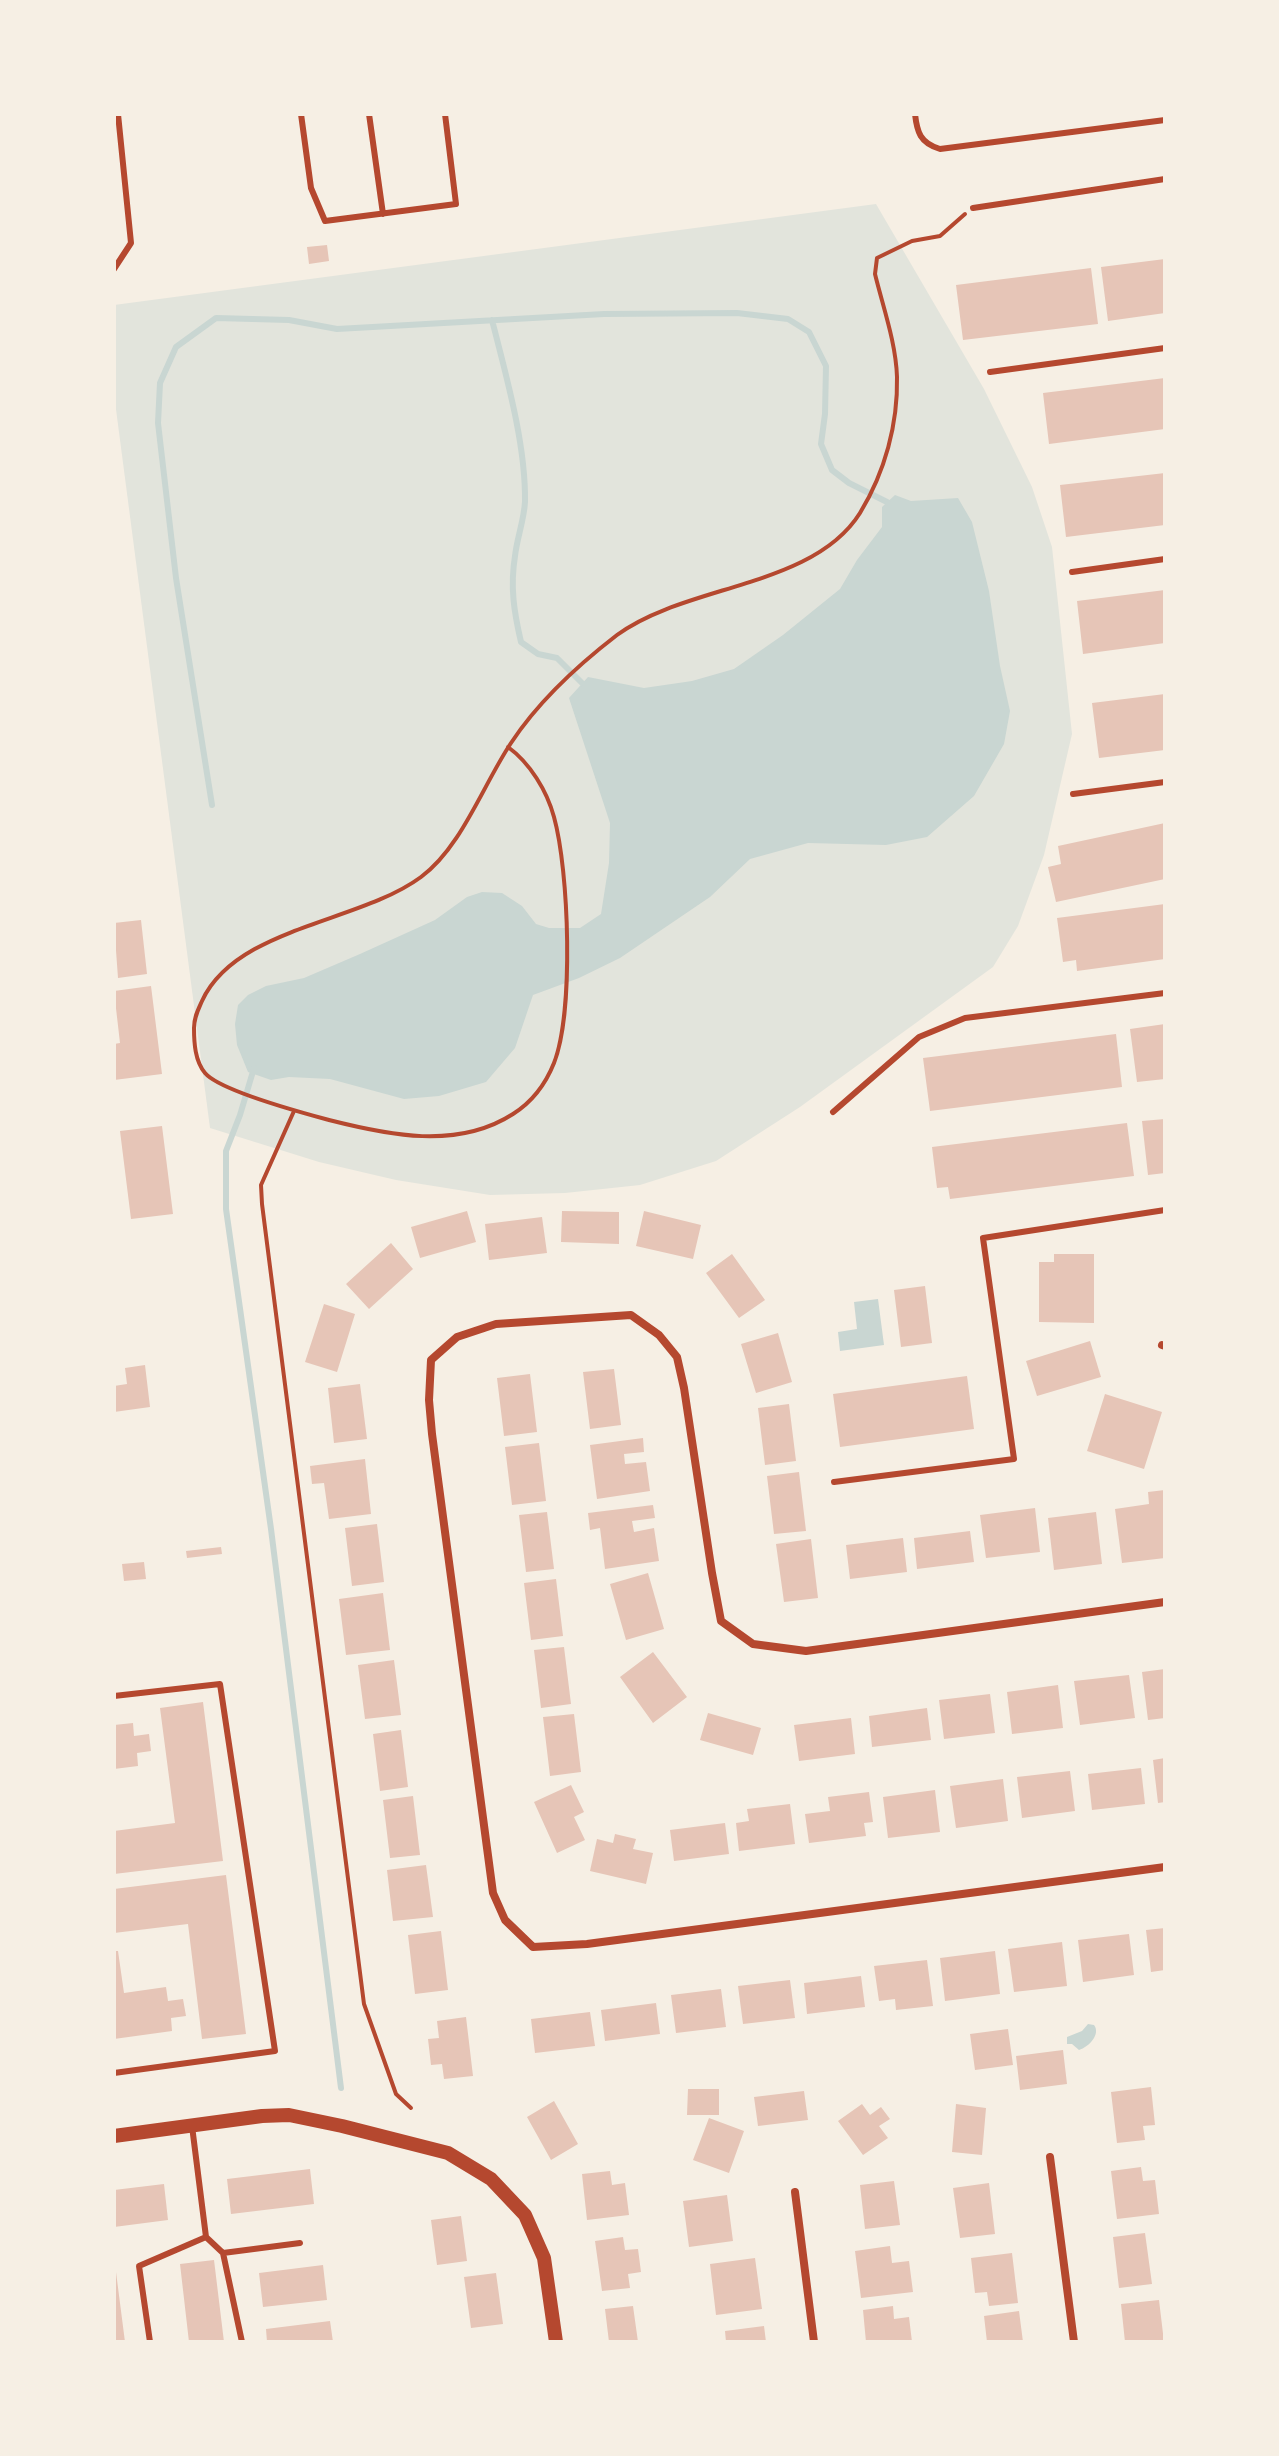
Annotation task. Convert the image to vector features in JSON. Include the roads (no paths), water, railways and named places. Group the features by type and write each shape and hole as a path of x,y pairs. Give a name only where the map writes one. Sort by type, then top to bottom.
{"street":[{"path":"1165,1602 806,1651 753,1644 721,1621 684,1388 677,1357 659,1335 631,1315 496,1324 457,1337 431,1360 429,1400 432,1434 493,1893 505,1920 533,1947 587,1944 1165,1867"},
{"path":"114,2136 289,2115 448,2153 491,2179 525,2215 536,2236 548,2277 556,2342"},
{"path":"1050,2157 1074,2342"},
{"path":"795,2192 814,2342"}],"lane":[{"path":"114,269 131,243 118,114"},
{"path":"301,114 311,188 325,221 456,204 445,114"},
{"path":"369,114 383,214"},
{"path":"915,114 922,140 933,147 946,149 1165,120"},
{"path":"973,208 1165,179"},
{"path":"990,372 1165,348"},
{"path":"1072,572 1165,559"},
{"path":"1073,794 1165,782"},
{"path":"833,1112 919,1037 965,1018 1165,993"},
{"path":"834,1482 1014,1459 983,1238 1165,1210"},
{"path":"114,1696 220,1684 275,2051 114,2073"},
{"path":"192,2126 206,2237 223,2253 242,2342"},
{"path":"150,2342 139,2266 206,2237"},
{"path":"223,2253 300,2243"}],"waterway":[{"path":"212,805 176,578 158,423 160,383 176,347 216,318 289,320 337,329 604,314 737,313 788,319 809,332 826,366 821,444 832,470 849,483 887,502"},
{"path":"492,320 522,457 525,502 513,578 521,642 538,654 557,658 582,683"},
{"path":"254,1068 226,1151 226,1209 271,1529 341,2088"}]}
